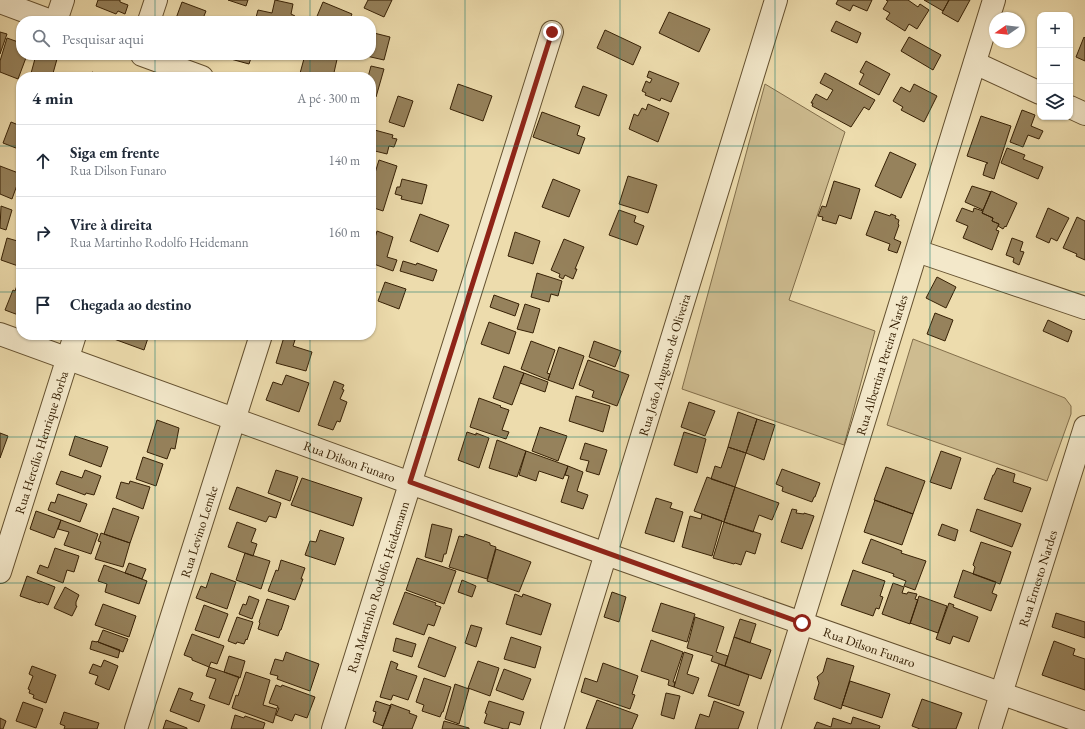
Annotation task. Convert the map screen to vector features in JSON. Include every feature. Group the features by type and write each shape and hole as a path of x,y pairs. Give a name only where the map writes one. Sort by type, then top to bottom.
{"street":[{"path":"58,16 63,0"},
{"path":"151,16 156,0"},
{"name":"Rua João Augusto de Oliveira","path":"552,729 776,0"},
{"name":"Rua Albertina Pereira Nardes","path":"768,729 994,0"},
{"path":"0,2 38,16"},
{"name":"Rua Martinho Rodolfo Heidemann","path":"333,729 552,32"},
{"path":"975,63 1037,92"},
{"path":"154,65 182,72"},
{"path":"1073,108 1085,114"},
{"path":"916,251 1085,308"},
{"name":"Rua Dilson Funaro","path":"0,334 16,340"},
{"name":"Rua Dilson Funaro","path":"17,340 606,554 1085,723"},
{"name":"Rua Hercílio Henrique Borba","path":"0,572 73,340"},
{"name":"Rua Levino Lemke","path":"136,729 259,340"},
{"name":"Rua Ernesto Nardes","path":"990,729 1085,427"}],"shaded area":[{"path":"765,84 845,132 789,300 875,331 844,445 682,389"},
{"path":"913,339 1065,398 1071,406 1071,414 1047,481 887,425"}],"building":[{"path":"98,0 120,0 120,2 128,5 125,14 118,11 116,14 96,6"},
{"path":"228,0 248,0 246,6"},
{"path":"275,0 293,4 291,14 295,16 256,16 258,10 272,13"},
{"path":"368,0 392,0 384,17 364,8"},
{"path":"838,0 872,0 867,11 853,5 850,11 836,4"},
{"path":"886,0 908,0 918,7 920,4 929,10 917,29 909,24 905,31 886,19 890,13 883,9 888,1"},
{"path":"924,0 949,0 943,11"},
{"path":"949,0 970,0 958,22 942,13"},
{"path":"182,2 206,11 204,16 177,16"},
{"path":"323,2 352,14 351,16 317,16"},
{"path":"669,12 710,29 699,52 659,33"},
{"path":"836,21 861,33 857,43 831,31"},
{"path":"605,30 641,47 633,65 597,48"},
{"path":"0,32 7,34 0,54"},
{"path":"376,34 390,37 384,60 376,58"},
{"path":"909,37 941,55 933,70 901,51"},
{"path":"1084,37 1085,38 1085,61 1076,57"},
{"path":"7,38 16,41 16,60 25,60 21,72 16,72 16,78 0,72 0,61"},
{"path":"35,60 57,60 53,72 31,72"},
{"path":"234,60 250,60 249,64"},
{"path":"304,60 337,60 334,72 300,72"},
{"path":"866,61 890,74 879,95 859,84 864,74 860,72"},
{"path":"371,66 384,69 376,97 376,72 369,72"},
{"path":"649,71 679,83 671,102 661,98 660,101 645,95 646,93 642,91 646,81 650,83 652,79 647,77"},
{"path":"825,73 875,100 869,110 864,107 851,127 812,106 813,103 811,103 816,94 827,100 833,90 820,83"},
{"path":"458,84 492,96 483,121 450,109"},
{"path":"914,84 937,96 924,122 901,110 903,107 893,101 901,87 910,92"},
{"path":"583,86 607,95 599,116 575,107"},
{"path":"398,96 413,101 404,127 389,122"},
{"path":"648,104 669,113 658,142 629,129 634,114 638,116 642,108 646,110"},
{"path":"1022,110 1035,115 1031,126 1043,131 1039,139 1028,135 1023,147 1010,142"},
{"path":"542,112 580,126 577,135 585,138 579,154 533,137"},
{"path":"981,116 1011,126 994,179 983,175 986,164 988,163 967,156"},
{"path":"11,122 16,124 16,148 3,143"},
{"path":"376,130 393,135 392,138 397,139 394,147 389,146 387,154 376,151"},
{"path":"1007,148 1025,155 1023,159 1043,167 1038,179 1001,163"},
{"path":"890,152 916,164 901,198 875,186"},
{"path":"379,160 397,166 383,211 376,209 376,170"},
{"path":"0,166 16,172 16,188 12,199 0,194"},
{"path":"628,176 657,185 648,213 619,204"},
{"path":"402,179 427,185 422,204 401,199 402,196 395,194 397,187 400,187"},
{"path":"553,179 580,190 569,217 542,207"},
{"path":"834,181 860,189 851,219 839,215 836,224 822,220 823,217 818,216 822,206 826,207"},
{"path":"972,186 991,192 983,210 965,202"},
{"path":"991,191 1017,203 1006,227 1005,226 1003,229 998,226 999,224 992,221 993,218 982,213"},
{"path":"1,206 12,210 6,230 0,228"},
{"path":"962,208 973,212 974,208 983,211 982,213 993,218 992,221 999,224 996,230 999,231 992,250 963,238 968,226 956,221"},
{"path":"1048,208 1069,218 1057,241 1051,238 1049,243 1036,237"},
{"path":"619,210 636,216 634,222 644,226 637,245 609,235"},
{"path":"875,211 890,216 891,214 896,216 895,218 899,220 899,225 894,239 901,242 897,253 888,250 890,244 866,235"},
{"path":"420,214 449,225 438,252 410,241"},
{"path":"1077,217 1085,221 1085,260 1076,256 1077,254 1063,248"},
{"path":"377,231 393,237 387,257 397,260 393,271 376,265"},
{"path":"515,232 540,241 533,264 508,256"},
{"path":"7,238 16,241 16,265 1,260"},
{"path":"1012,238 1023,242 1020,251 1024,252 1019,265 1013,262 1014,258 1006,255"},
{"path":"564,239 584,247 575,269 577,269 573,279 565,275 563,279 559,277 560,274 551,270"},
{"path":"403,261 416,265 417,263 437,270 433,281 400,271"},
{"path":"537,273 562,281 558,296 551,294 549,302 531,297"},
{"path":"937,277 956,287 946,308 926,298"},
{"path":"385,282 406,289 399,309 378,301"},
{"path":"16,288 16,314 5,310 13,290 15,291"},
{"path":"494,295 519,304 515,316 490,307"},
{"path":"525,304 540,309 533,333 517,329"},
{"path":"935,313 953,320 945,341 927,334"},
{"path":"1048,320 1072,331 1068,342 1043,331"},
{"path":"489,322 516,332 509,354 481,344"},
{"path":"117,340 147,340 144,350"},
{"path":"283,340 295,340 293,346 312,352 306,371 276,363"},
{"path":"531,341 555,350 547,373 550,374 548,380 521,369"},
{"path":"594,341 621,351 615,367 589,357"},
{"path":"559,347 584,356 573,389 548,380"},
{"path":"588,360 629,375 617,406 592,397 594,391 579,385"},
{"path":"504,366 524,373 512,405 493,398"},
{"path":"524,373 548,382 545,392 520,383"},
{"path":"286,375 309,383 299,412 266,400 273,382 282,385"},
{"path":"334,381 344,385 342,389 344,390 340,399 347,402 340,422 337,421 333,430 318,425"},
{"path":"576,396 610,406 603,432 569,421"},
{"path":"479,398 509,410 502,430 509,432 506,439 470,427"},
{"path":"689,402 715,411 705,436 681,427"},
{"path":"738,412 757,419 746,453 728,447"},
{"path":"757,419 775,425 764,460 746,453"},
{"path":"157,420 179,428 175,449 171,448 167,459 147,452"},
{"path":"540,427 567,436 558,461 532,451"},
{"path":"467,432 476,435 476,433 489,438 479,468 458,460"},
{"path":"684,432 706,439 697,473 674,465"},
{"path":"0,433 8,436 0,458"},
{"path":"75,436 108,447 101,467 69,455"},
{"path":"497,440 526,451 517,477 489,468"},
{"path":"585,443 607,450 599,475 586,471 589,461 580,459"},
{"path":"728,447 746,453 735,487 711,479 715,466 721,468"},
{"path":"526,451 568,466 563,479 539,471 536,481 519,475"},
{"path":"941,451 961,458 951,489 930,482"},
{"path":"143,457 163,464 156,486 136,479"},
{"path":"568,466 583,472 577,491 588,495 583,509 561,502 569,476 565,475"},
{"path":"886,467 925,481 913,514 874,500"},
{"path":"997,468 1015,474 1013,482 1031,488 1022,512 984,499"},
{"path":"782,469 820,483 812,502 782,491 783,487 776,484"},
{"path":"85,470 101,476 94,495 86,493 85,495 56,484 61,471 82,478"},
{"path":"276,470 298,477 290,501 268,493"},
{"path":"707,477 735,487 724,522 694,511"},
{"path":"302,478 362,498 353,526 291,505"},
{"path":"130,481 150,487 143,509 116,498 121,482 129,484"},
{"path":"237,487 281,503 276,518 269,516 266,522 229,509"},
{"path":"735,487 779,503 772,520 759,515 753,532 724,522"},
{"path":"58,494 87,504 80,522 48,510 51,502 55,503"},
{"path":"656,498 672,503 670,508 683,512 674,542 645,533"},
{"path":"875,500 913,514 902,545 864,532"},
{"path":"113,508 139,517 130,543 104,534"},
{"path":"792,509 797,510 796,513 804,513 814,516 802,549 781,542"},
{"path":"977,509 1021,524 1012,547 970,531"},
{"path":"36,511 61,520 54,538 30,529"},
{"path":"702,514 722,521 712,556 682,547 690,516 701,519"},
{"path":"61,520 98,534 91,554 64,545 69,532 58,529"},
{"path":"237,522 256,529 251,542 257,544 253,556 228,547"},
{"path":"724,522 761,534 755,554 746,551 741,565 713,558"},
{"path":"432,524 452,529 446,554 444,554 442,562 425,557"},
{"path":"942,524 958,530 955,541 938,535"},
{"path":"320,530 344,538 335,565 305,555 310,541 316,542"},
{"path":"101,533 130,543 123,567 95,559 101,542 98,541"},
{"path":"465,534 490,543 490,545 496,547 487,579 449,567 459,536 464,537"},
{"path":"871,539 902,551 901,553 926,561 915,590 904,586 906,581 893,576 894,574 862,563"},
{"path":"981,542 1011,552 1000,584 973,574 975,567 973,565"},
{"path":"55,548 79,556 74,572 67,570 63,583 37,573 40,565 48,568"},
{"path":"496,549 531,562 519,592 487,581"},
{"path":"245,553 270,561 261,589 236,580"},
{"path":"417,558 456,571 444,604 406,590"},
{"path":"281,560 305,568 301,579 303,579 295,600 268,591 276,570 278,571"},
{"path":"129,563 146,569 142,579 125,573"},
{"path":"104,565 147,581 139,604 105,592 107,584 98,581"},
{"path":"853,570 885,581 880,596 883,597 879,609 876,608 873,616 841,605"},
{"path":"963,570 996,582 992,593 997,595 991,611 954,597"},
{"path":"211,573 236,582 227,609 196,598 201,586 206,588"},
{"path":"27,576 55,587 48,605 20,596"},
{"path":"462,580 476,586 472,597 458,592"},
{"path":"893,583 904,587 902,593 907,594 908,592 917,594 915,599 918,600 910,624 882,614"},
{"path":"65,587 79,595 76,602 77,606 72,616 54,608"},
{"path":"405,592 436,603 435,605 441,607 434,626 428,624 424,635 393,624"},
{"path":"612,592 626,597 619,622 604,617"},
{"path":"515,594 522,597 523,594 551,604 541,635 506,624"},
{"path":"249,596 259,600 252,619 239,614 243,604 246,605"},
{"path":"919,596 947,606 938,633 910,623"},
{"path":"267,599 289,606 278,636 258,629"},
{"path":"661,603 695,614 687,642 652,631"},
{"path":"949,603 954,605 953,607 978,617 969,642 953,636 950,644 936,639"},
{"path":"103,604 136,616 129,637 95,625"},
{"path":"204,605 228,614 219,638 195,630"},
{"path":"1056,613 1085,622 1085,638 1052,627"},
{"path":"237,617 253,622 247,640 246,639 244,644 237,642 236,644 228,641"},
{"path":"695,617 724,627 716,652 728,656 725,666 711,661 713,656 687,648"},
{"path":"740,619 756,624 750,643 734,637"},
{"path":"471,625 482,628 476,647 465,643"},
{"path":"103,630 128,639 123,652 98,642"},
{"path":"192,634 224,646 217,664 211,662 209,667 184,655"},
{"path":"429,637 456,647 445,677 418,667"},
{"path":"511,637 541,647 535,668 504,659"},
{"path":"734,637 771,650 761,679 725,666"},
{"path":"396,638 416,644 412,657 393,651"},
{"path":"651,640 683,652 673,682 675,682 674,687 668,685 669,680 641,671"},
{"path":"92,641 97,641 120,650 118,658 90,649"},
{"path":"1054,641 1075,649 1073,655 1085,659 1085,690 1042,675"},
{"path":"286,652 319,664 310,691 277,679 278,676 270,674 275,659 283,661"},
{"path":"684,652 693,655 687,674 699,678 693,694 674,687"},
{"path":"229,656 245,661 240,678 224,672"},
{"path":"827,658 854,666 841,709 814,699 819,683 817,677 823,672"},
{"path":"104,660 118,666 109,690 95,684 98,676 89,673 93,664 101,667"},
{"path":"391,661 398,664 396,669 417,676 408,700 393,695 391,700 380,697"},
{"path":"478,661 499,668 490,696 468,688"},
{"path":"603,663 638,676 632,694 635,695 630,709 581,692 585,678 597,682"},
{"path":"719,664 749,675 739,706 708,696"},
{"path":"32,666 56,675 46,703 33,698 34,695 29,693 30,690 28,689 33,676 29,674"},
{"path":"209,667 239,677 229,705 209,698 216,679 206,676"},
{"path":"504,669 531,679 523,700 496,690"},
{"path":"246,672 270,680 263,705 277,709 273,723 232,708 236,695 238,696"},
{"path":"424,678 451,687 440,717 422,711 424,705 416,702"},
{"path":"850,681 890,694 882,718 842,705"},
{"path":"455,684 469,689 459,724 445,719"},
{"path":"276,685 281,687 282,685 315,697 307,718 295,714 292,721 276,715 279,708 277,708 278,706 269,703"},
{"path":"179,688 193,693 190,700 205,705 199,722 170,711"},
{"path":"666,693 680,696 674,719 661,715"},
{"path":"922,699 962,713 956,729 920,729 912,726"},
{"path":"597,700 638,715 632,729 586,729"},
{"path":"376,701 391,706 383,726 373,722 376,712 373,711"},
{"path":"489,701 524,712 520,725 510,722 508,729 504,729 484,723 487,714 485,713"},
{"path":"714,701 744,712 738,729 695,729 700,714 709,717"},
{"path":"23,702 43,709 36,728 16,721"},
{"path":"391,704 410,711 409,713 417,716 412,729 382,729"},
{"path":"64,712 99,723 97,729 64,729 65,726 60,724"},
{"path":"235,715 244,718 245,716 265,723 263,729 231,729"},
{"path":"853,717 880,726 879,729 814,729 817,722 831,727 833,718 851,724"},
{"path":"0,718 6,721 3,729 0,729"},
{"path":"166,720 187,728 187,729 163,729"},
{"path":"444,721 469,728 469,729 442,729"}],"route":[{"path":"552,32 410,482 606,554 802,623"}]}
